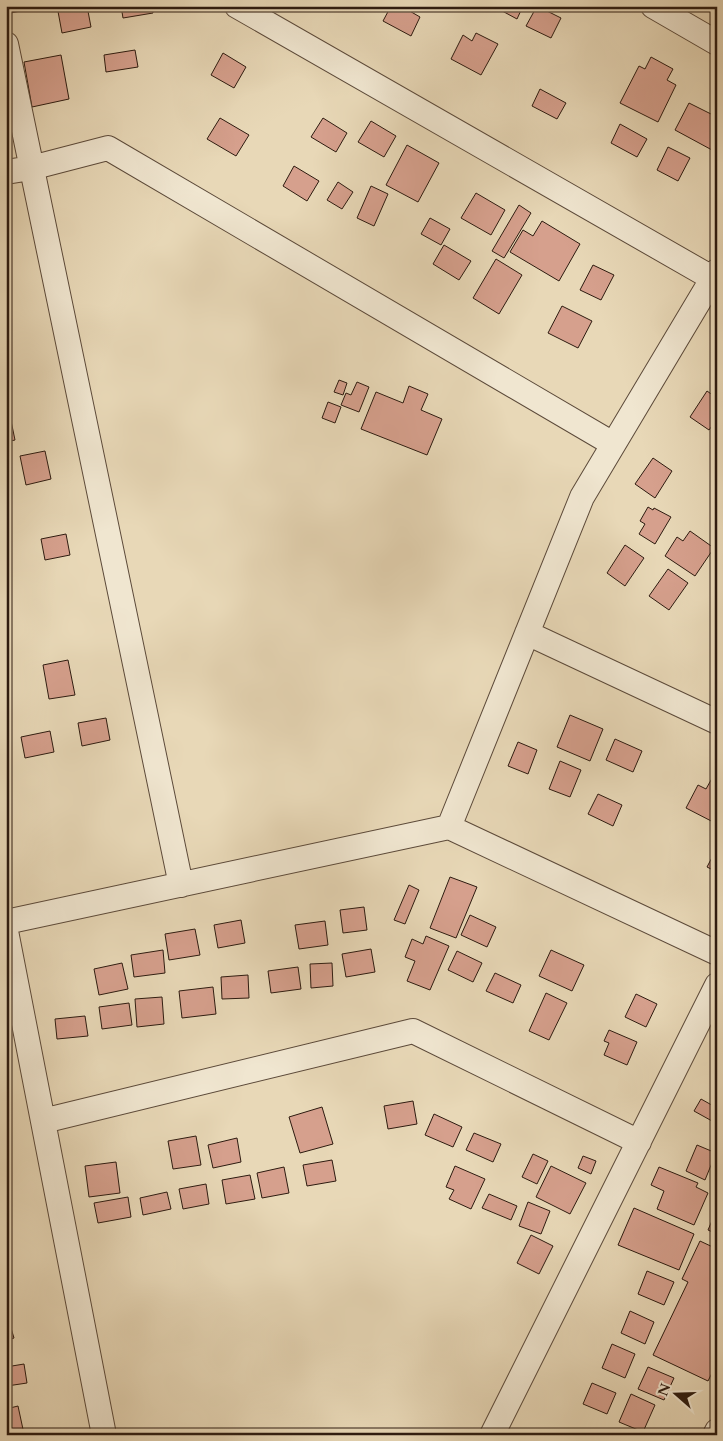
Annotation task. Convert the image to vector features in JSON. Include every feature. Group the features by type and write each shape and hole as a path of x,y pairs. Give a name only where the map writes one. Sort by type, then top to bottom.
{"street":[{"path":"237,6 715,274 582,497 449,827"},
{"path":"653,6 717,43"},
{"path":"6,44 181,885"},
{"path":"6,172 31,168 108,148 614,444"},
{"path":"527,633 714,713"},
{"path":"6,922 449,827 717,953"},
{"path":"6,931 104,1435"},
{"path":"492,1435 717,985"},
{"path":"43,1121 413,1031 639,1142"}],"building":[{"path":"10,6 44,6 11,13"},
{"path":"57,6 87,6 91,27 62,33"},
{"path":"121,6 152,6 153,13 123,18"},
{"path":"391,6 401,6 420,17 411,36 383,21"},
{"path":"493,6 523,6 517,19"},
{"path":"537,6 561,18 551,38 526,26"},
{"path":"476,33 498,44 481,75 451,59 463,35 472,41"},
{"path":"135,50 138,67 106,72 104,55"},
{"path":"223,53 246,67 234,88 211,75"},
{"path":"61,55 69,99 32,107 24,62"},
{"path":"651,57 673,69 667,80 676,85 658,122 620,103 639,66 645,69"},
{"path":"540,89 566,103 557,119 532,106"},
{"path":"689,103 717,117 717,139 712,150 675,130"},
{"path":"220,118 249,135 236,156 207,139"},
{"path":"323,118 347,133 336,152 311,137"},
{"path":"371,121 396,136 384,157 358,142"},
{"path":"620,124 647,139 637,157 611,143"},
{"path":"407,145 439,163 418,202 386,185"},
{"path":"668,147 690,158 678,181 657,170"},
{"path":"294,166 319,181 307,201 283,186"},
{"path":"338,182 353,192 342,209 327,200"},
{"path":"371,186 388,194 374,226 357,218"},
{"path":"476,193 505,210 491,235 461,218"},
{"path":"519,205 531,213 504,258 492,251"},
{"path":"430,218 450,229 441,245 421,234"},
{"path":"542,221 580,244 559,281 510,252 523,230 533,236"},
{"path":"444,245 471,261 459,280 433,264"},
{"path":"496,259 522,275 499,314 473,298"},
{"path":"593,265 614,275 601,300 580,290"},
{"path":"562,306 592,321 578,348 548,333"},
{"path":"339,380 347,383 343,395 334,392"},
{"path":"357,382 369,387 359,412 341,405 346,393 351,395"},
{"path":"409,386 428,394 421,410 442,419 427,455 361,429 376,392 403,403"},
{"path":"707,391 717,398 717,419 709,430 690,417"},
{"path":"328,402 341,407 335,423 322,418"},
{"path":"10,416 15,440 6,442 6,417"},
{"path":"45,451 51,479 26,485 20,456"},
{"path":"653,458 672,471 655,498 635,484"},
{"path":"648,507 671,517 655,544 639,534 645,524 640,521"},
{"path":"690,531 714,548 695,576 665,556 677,537 683,541"},
{"path":"66,534 70,555 45,560 41,539"},
{"path":"625,545 644,558 625,586 607,573"},
{"path":"668,569 688,583 669,610 649,596"},
{"path":"68,660 75,695 49,699 43,665"},
{"path":"570,715 603,729 590,761 557,747"},
{"path":"106,718 110,740 82,746 78,723"},
{"path":"50,731 54,752 25,758 21,737"},
{"path":"615,739 642,751 633,772 606,760"},
{"path":"518,742 537,750 528,774 508,766"},
{"path":"560,761 581,770 570,797 549,789"},
{"path":"715,773 717,774 717,824 686,808 698,785 706,789"},
{"path":"598,794 622,805 613,826 588,814"},
{"path":"717,848 717,872 707,867"},
{"path":"450,877 477,887 456,938 430,928"},
{"path":"409,885 419,890 405,924 394,920"},
{"path":"364,907 367,930 343,933 340,910"},
{"path":"470,915 496,927 487,947 461,935"},
{"path":"241,920 245,943 218,948 214,925"},
{"path":"325,921 328,945 299,949 295,925"},
{"path":"195,929 200,955 169,960 165,934"},
{"path":"426,936 449,946 430,990 407,981 415,961 405,957 412,939 423,944"},
{"path":"371,949 375,972 346,977 342,954"},
{"path":"163,950 165,973 134,977 131,955"},
{"path":"551,950 584,965 572,991 539,976"},
{"path":"457,951 482,963 473,982 448,970"},
{"path":"122,963 128,989 99,995 94,969"},
{"path":"332,963 333,986 311,988 310,964"},
{"path":"298,967 301,989 271,993 268,971"},
{"path":"495,973 521,985 513,1003 486,991"},
{"path":"248,975 249,998 222,999 221,977"},
{"path":"213,987 216,1014 182,1018 179,991"},
{"path":"546,993 567,1003 549,1040 529,1031"},
{"path":"636,994 657,1004 646,1027 625,1017"},
{"path":"162,997 164,1024 137,1027 135,999"},
{"path":"129,1003 132,1025 102,1029 99,1007"},
{"path":"85,1016 88,1036 57,1039 55,1019"},
{"path":"609,1030 637,1042 627,1065 604,1055 609,1043 604,1041"},
{"path":"701,1099 717,1108 712,1121 694,1111"},
{"path":"413,1101 417,1124 388,1129 384,1106"},
{"path":"322,1107 333,1144 300,1153 289,1117"},
{"path":"434,1114 462,1127 453,1147 425,1135"},
{"path":"474,1133 501,1144 493,1162 466,1150"},
{"path":"196,1136 201,1165 173,1169 168,1141"},
{"path":"237,1138 241,1162 213,1168 208,1145"},
{"path":"697,1145 716,1153 705,1180 686,1171"},
{"path":"533,1154 548,1161 537,1184 522,1177"},
{"path":"583,1156 596,1161 591,1174 578,1168"},
{"path":"332,1160 336,1181 307,1186 303,1165"},
{"path":"116,1162 120,1193 89,1197 85,1166"},
{"path":"455,1166 485,1179 471,1209 449,1199 454,1190 446,1187"},
{"path":"551,1166 586,1183 570,1214 536,1197"},
{"path":"284,1167 289,1193 262,1198 257,1173"},
{"path":"659,1167 698,1183 696,1187 708,1193 694,1225 657,1209 664,1191 651,1185"},
{"path":"250,1175 255,1199 226,1204 222,1180"},
{"path":"206,1184 209,1204 183,1209 179,1189"},
{"path":"167,1192 171,1209 143,1215 140,1198"},
{"path":"489,1194 517,1206 511,1220 482,1208"},
{"path":"128,1197 131,1217 98,1223 94,1203"},
{"path":"528,1202 550,1211 541,1234 519,1226"},
{"path":"634,1208 694,1234 679,1270 618,1245"},
{"path":"717,1209 717,1234 708,1230"},
{"path":"531,1235 553,1246 539,1274 517,1263"},
{"path":"700,1241 717,1249 717,1363 708,1381 653,1355 688,1282 682,1279"},
{"path":"647,1271 674,1282 664,1305 638,1294"},
{"path":"630,1311 654,1322 645,1344 621,1333"},
{"path":"6,1315 14,1338 6,1341"},
{"path":"612,1344 635,1354 625,1378 602,1368"},
{"path":"24,1364 27,1383 7,1386 6,1367"},
{"path":"648,1367 674,1378 664,1400 638,1389"},
{"path":"592,1383 616,1393 607,1414 583,1404"},
{"path":"631,1394 655,1405 643,1432 619,1422"},
{"path":"18,1406 24,1434 6,1435 6,1409"}]}
